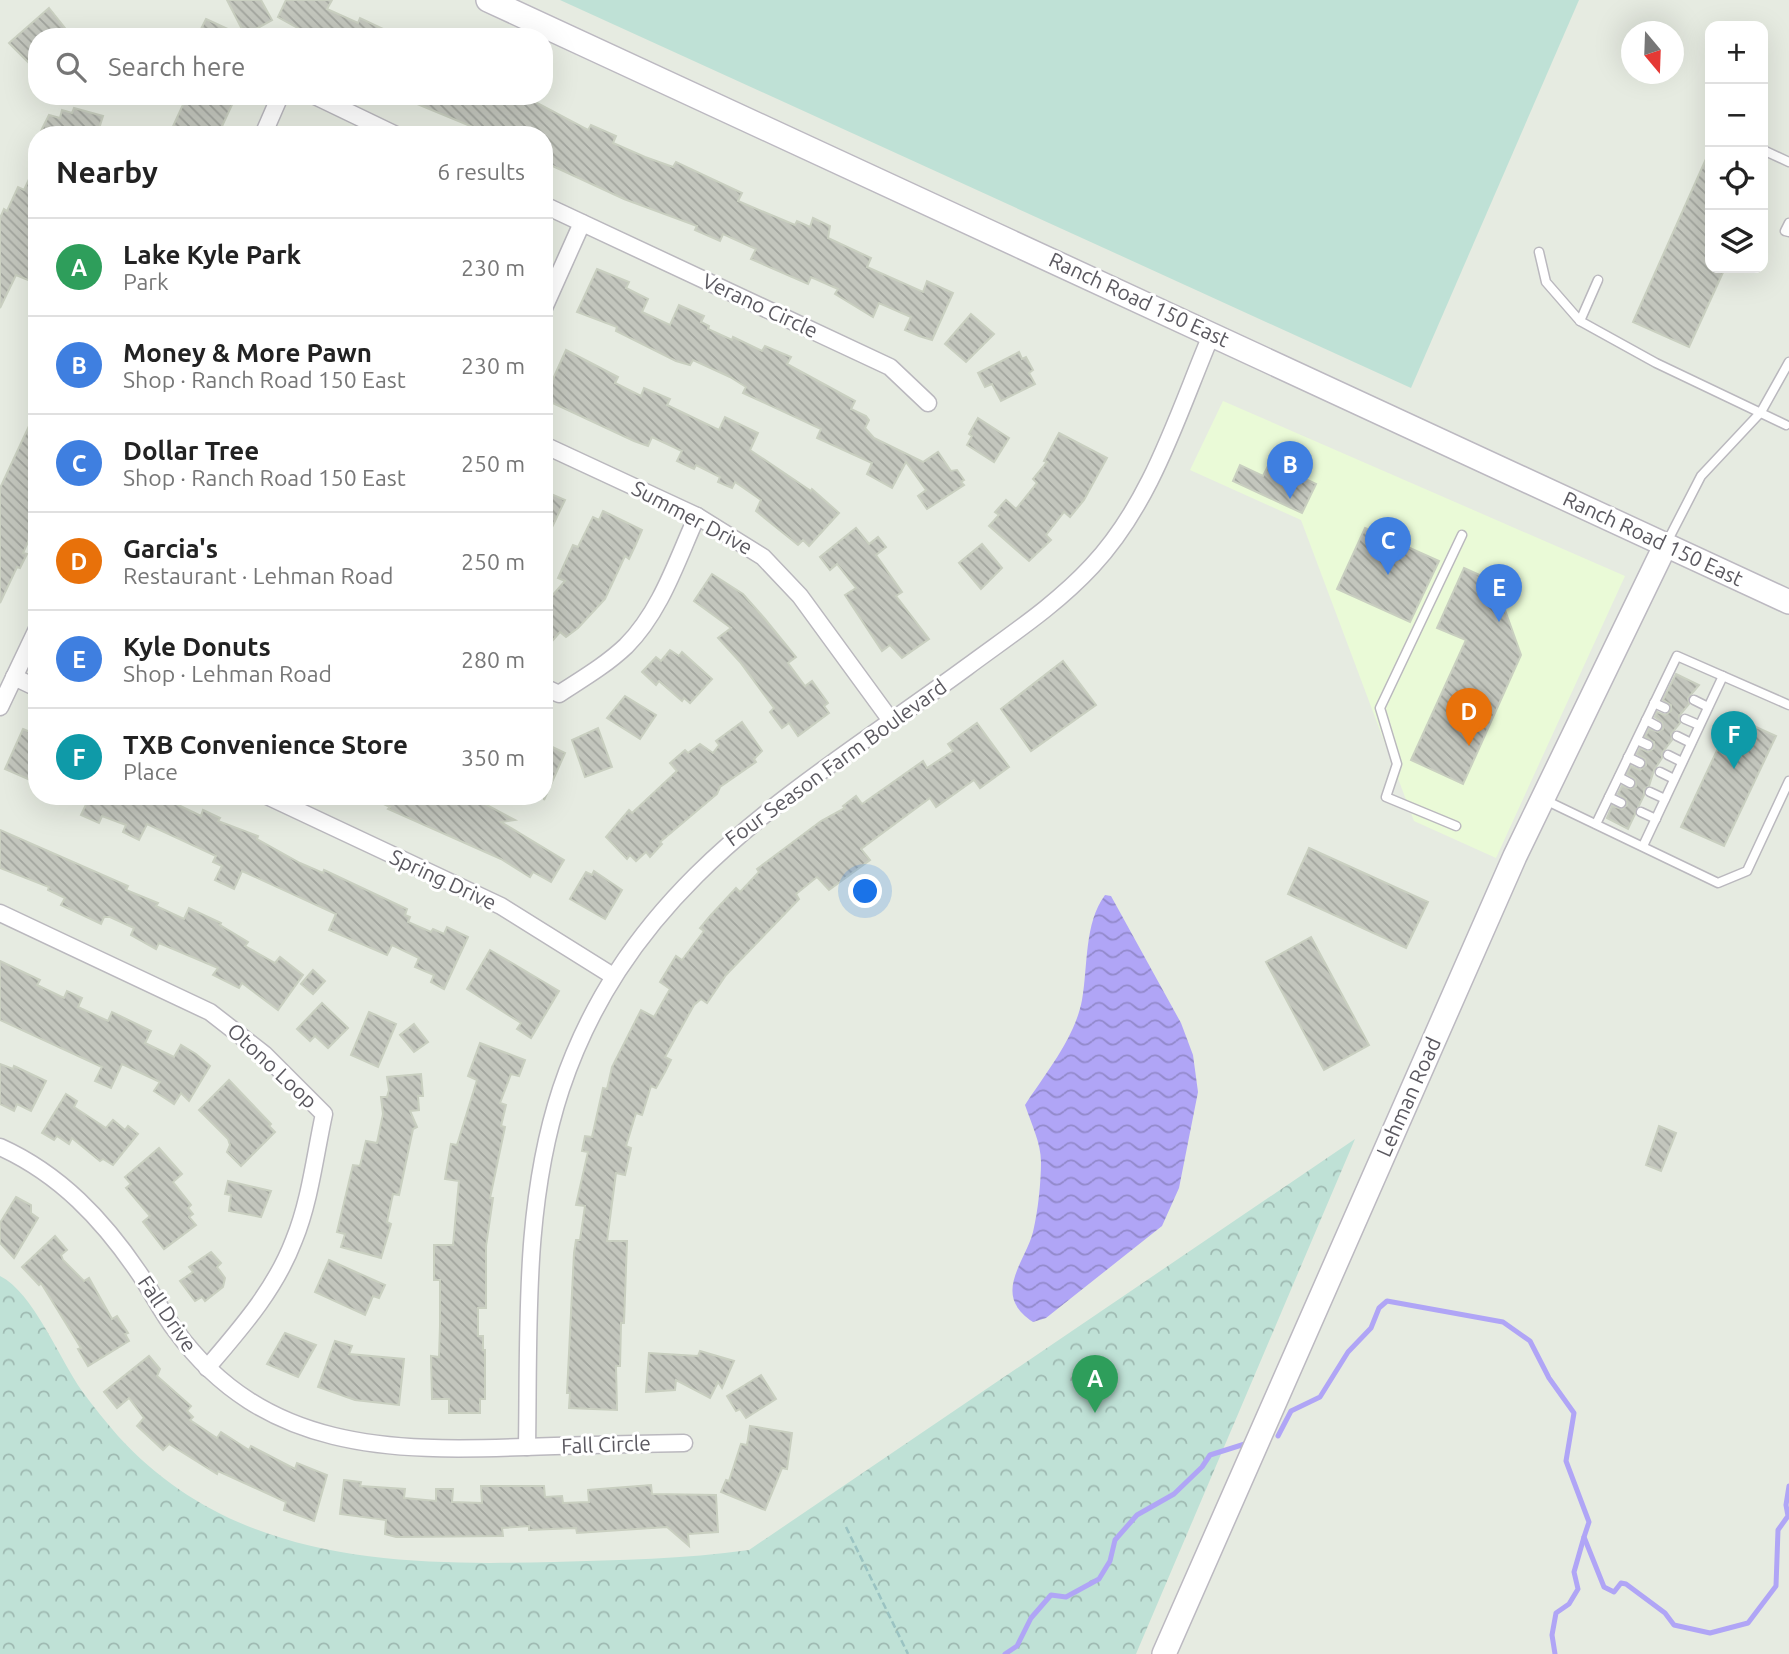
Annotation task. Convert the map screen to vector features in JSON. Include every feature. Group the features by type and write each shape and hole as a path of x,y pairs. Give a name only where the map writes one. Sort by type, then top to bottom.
{"main road":[{"name":"Ranch Road 150 East","path":"488,0 549,28"},
{"name":"Ranch Road 150 East","path":"553,30 1789,602"},
{"name":"Lehman Road","path":"1164,1654 1543,799 1665,546"}],"street":[{"path":"266,126 276,105"},
{"path":"334,105 378,126"},
{"name":"Verano Circle","path":"553,209 890,367 928,403"},
{"path":"553,287 582,223"},
{"name":"Four Season Farm Boulevard","path":"527,1447 531,1244 543,1160 566,1077 589,1020 613,976 662,910 719,850 774,805 1041,613 1091,567 1112,543 1141,498 1212,333"},
{"name":"Summer Drive","path":"553,449 697,516 744,543 781,574 818,619 892,722"},
{"path":"553,691 559,694 604,664 633,638 665,588 697,516"},
{"path":"0,707 28,648"},
{"path":"14,677 28,684"},
{"name":"Spring Drive","path":"286,805 501,906 613,976"},
{"name":"Otono Loop","path":"0,913 210,1012 264,1054 324,1114 296,1237 286,1260 262,1302 207,1368"},
{"name":"Fall Drive","path":"0,1147 51,1176 102,1224 140,1274 177,1333 207,1368 261,1408 285,1421 336,1438 420,1450 527,1447"},
{"name":"Fall Circle","path":"527,1447 684,1443"}],"lane":[{"path":"1768,152 1789,162"},
{"path":"1789,223 1785,231 1789,232"},
{"path":"1539,252 1546,282 1580,321 1656,363 1786,425"},
{"path":"1580,321 1598,280"},
{"path":"1665,546 1701,476 1761,412 1789,362"},
{"path":"1456,826 1386,797 1397,764 1380,708 1462,535"},
{"path":"1596,824 1677,656 1789,705"},
{"path":"1643,846 1723,676"},
{"path":"1663,685 1674,690"},
{"path":"1694,700 1708,707"},
{"path":"1654,703 1665,709"},
{"path":"1685,719 1699,726"},
{"path":"1646,720 1657,726"},
{"path":"1677,736 1691,743"},
{"path":"1637,740 1648,746"},
{"path":"1668,755 1682,762"},
{"path":"1629,757 1640,763"},
{"path":"1660,772 1674,779"},
{"path":"1619,777 1630,783"},
{"path":"1543,799 1718,883 1747,871 1789,781"},
{"path":"1650,792 1665,799"},
{"path":"1609,797 1621,803"},
{"path":"1641,812 1656,819"}],"path":[{"path":"846,1527 908,1654"}],"shaded area":[{"path":"1223,401 1625,576 1496,858 1414,821 1301,520 1190,470"}],"green space":[{"path":"560,0 1579,0 1411,388"},
{"path":"1355,1139 1136,1654 0,1654 0,1276 24,1296 82,1391 118,1436 164,1478 213,1510 265,1533 320,1548 377,1557 436,1562 603,1561 725,1553 749,1550"}],"water":[{"path":"1105,895 1111,896 1181,1023 1193,1055 1198,1092 1179,1188 1162,1226 1046,1318 1033,1322 1021,1312 1014,1301 1012,1290 1014,1278 1033,1232 1040,1179 1039,1148 1025,1105 1073,1028 1082,1000 1093,919"}],"building":[{"path":"227,0 261,0 272,20 258,28 241,28"},
{"path":"286,0 332,0 327,9 358,23 360,18 381,28 298,28 278,17"},
{"path":"49,8 65,28 28,28 28,62 9,43"},
{"path":"206,19 226,28 202,28"},
{"path":"183,105 232,105 222,126 173,126"},
{"path":"420,105 541,105 588,130 591,125 616,136 613,143 673,167 676,162 742,193 738,201 795,225 797,221 810,227 813,218 830,226 828,238 871,258 867,267 923,292 927,281 953,293 932,340 919,336 905,330 911,317 879,303 873,317 835,294 838,289 811,277 808,284 751,259 756,249 723,234 720,241 695,230 697,226 624,199 553,166 553,126 470,126"},
{"path":"74,108 103,116 100,126 44,126 49,115 60,118 62,110 72,113"},
{"path":"1705,161 1705,273 1723,273 1689,347 1633,322"},
{"path":"28,181 28,280 16,275 0,308 0,218 4,209 7,211 18,187 24,190"},
{"path":"597,269 629,282 626,288 648,299 642,312 670,325 679,305 704,316 701,322 709,326 708,329 762,351 765,346 791,357 787,364 855,401 851,409 866,416 869,420 865,428 874,438 923,462 938,452 951,471 957,470 964,480 961,482 964,485 927,509 918,496 926,490 906,462 892,488 867,474 872,463 817,438 821,429 743,393 746,387 730,377 693,360 690,365 676,361 616,331 617,327 577,312"},
{"path":"971,314 994,334 966,362 945,344"},
{"path":"566,350 618,377 615,383 641,396 644,388 670,399 667,405 719,430 725,417 758,433 750,450 811,491 812,489 839,513 809,546 803,540 798,545 756,511 761,500 735,482 732,488 718,482 720,477 696,465 694,469 677,461 682,451 652,437 648,446 634,441 553,403 553,379"},
{"path":"1019,352 1022,359 1026,357 1033,370 1029,373 1035,384 1001,401 992,384 985,387 978,373"},
{"path":"978,418 1009,438 994,462 967,445 972,436 969,434"},
{"path":"28,428 28,542 23,553 27,554 20,568 17,567 0,603 0,488"},
{"path":"1059,433 1107,458 1084,500 1070,517 1064,512 1046,535 1051,540 1029,561 989,526 999,515 995,512 1006,500 1016,509 1037,483 1033,479 1047,462 1044,461"},
{"path":"1270,462 1316,484 1302,513 1233,481 1240,465 1263,476"},
{"path":"553,495 565,500 553,525"},
{"path":"603,511 642,530 629,559 625,556 605,599 578,628 566,637 560,632 553,640 553,595 565,581 558,578 573,545 578,547 593,517 599,520"},
{"path":"856,528 869,544 878,537 886,547 876,555 902,592 896,596 929,639 902,658 890,645 882,651 845,595 856,588 837,564 830,570 820,557"},
{"path":"1365,528 1439,561 1410,622 1337,589"},
{"path":"982,544 1002,568 981,589 959,563"},
{"path":"1464,568 1495,582 1521,655 1463,784 1411,760 1466,640 1437,628"},
{"path":"712,574 743,594 796,657 788,663 805,686 812,681 828,703 824,706 829,713 798,736 789,723 782,728 770,712 774,708 740,662 718,638 731,628 694,601"},
{"path":"670,650 679,656 682,652 712,679 690,703 684,698 682,701 659,681 656,685 642,672 656,657 661,661"},
{"path":"1063,661 1096,705 1031,751 1001,709"},
{"path":"1676,674 1699,685 1688,698 1689,704 1679,716 1680,723 1671,734 1672,740 1662,753 1649,786 1644,789 1644,795 1628,829 1607,818 1612,806 1622,809 1627,805 1626,799 1618,794 1622,786 1631,789 1636,786 1635,779 1627,774 1631,766 1640,770 1646,765 1645,759 1637,754 1640,748 1648,752 1654,748 1654,742 1645,737 1649,729 1658,732 1663,729 1662,722 1655,717 1657,712 1665,715 1671,711 1671,705 1663,700"},
{"path":"625,696 656,715 640,739 607,718"},
{"path":"742,722 762,751 754,759 756,762 720,787 717,794 660,842 662,844 650,857 646,852 636,861 630,855 627,859 606,837 629,810 632,813 677,771 670,763 685,750 688,753 700,744 713,753 719,745 716,741"},
{"path":"977,723 1009,767 980,788 974,780 936,807 930,798 861,849 870,860 829,890 817,877 796,894 799,899 726,975 707,1003 701,999 694,1005 665,1057 671,1060 665,1072 656,1088 651,1086 642,1115 636,1113 626,1146 631,1148 625,1175 616,1173 607,1241 627,1241 624,1323 621,1323 620,1366 616,1366 617,1410 569,1408 570,1393 567,1393 574,1253 576,1240 580,1240 585,1206 576,1205 588,1152 582,1151 585,1136 592,1137 603,1088 607,1089 612,1067 641,1010 654,1017 670,989 660,982 676,956 682,960 704,931 700,928 736,888 740,892 759,872 757,869 821,821 845,808 843,806 856,796 862,804 923,761 927,768 953,751 948,744"},
{"path":"1747,723 1776,736 1724,846 1681,827 1720,744 1734,750"},
{"path":"598,728 612,767 585,777 572,740"},
{"path":"23,729 28,731 28,779 5,769"},
{"path":"553,747 565,753 553,780"},
{"path":"86,805 178,805 201,816 203,810 220,818 218,821 258,836 257,839 300,863 323,873 324,870 407,909 405,915 410,917 408,922 431,932 433,929 444,934 447,927 468,937 444,989 431,982 434,975 415,967 419,958 392,945 387,955 329,930 336,914 242,871 234,889 215,880 222,866 213,862 216,856 147,824 139,840 123,832 126,825 102,816 99,823 81,815"},
{"path":"386,805 487,805 515,820 501,822 564,860 551,882 533,872 530,877 501,859 388,809 390,807"},
{"path":"0,830 128,886 126,890 158,903 156,906 184,919 189,908 221,923 220,925 248,942 245,946 275,963 280,957 303,975 278,1010 242,983 239,988 213,975 218,968 159,943 156,949 131,935 134,928 110,917 104,917 101,924 61,905 65,898 48,890 49,887 0,868"},
{"path":"1309,848 1428,902 1406,948 1288,894"},
{"path":"594,871 622,890 605,919 570,899 586,872 592,875"},
{"path":"1311,937 1369,1045 1324,1070 1266,962"},
{"path":"490,950 559,991 531,1038 517,1029 521,1023 467,989"},
{"path":"0,961 40,980 37,985 64,998 67,991 82,998 78,1007 108,1021 112,1012 151,1031 145,1043 174,1057 181,1045 196,1054 210,1066 189,1101 181,1093 174,1104 154,1091 160,1082 122,1064 111,1088 95,1081 102,1067 0,1020"},
{"path":"313,970 325,981 313,994 301,984"},
{"path":"322,1003 348,1028 328,1048 315,1036 310,1041 297,1029"},
{"path":"369,1012 396,1024 378,1067 351,1055"},
{"path":"414,1024 428,1042 414,1052 400,1035"},
{"path":"480,1043 525,1060 519,1076 511,1074 500,1103 506,1105 501,1126 505,1127 490,1198 493,1198 486,1246 486,1308 478,1308 478,1336 483,1336 485,1350 485,1399 480,1399 480,1413 449,1413 449,1399 432,1399 431,1356 439,1357 440,1326 440,1280 434,1280 434,1245 453,1245 459,1181 445,1179 451,1144 457,1145 477,1080 468,1076"},
{"path":"0,1064 13,1069 14,1066 46,1081 31,1111 17,1104 14,1111 0,1104"},
{"path":"421,1074 423,1096 418,1096 419,1110 410,1111 417,1127 413,1129 399,1195 393,1194 387,1222 391,1224 381,1258 341,1247 345,1234 337,1232 353,1165 360,1166 366,1141 377,1143 383,1114 381,1097 387,1097 389,1090 387,1077"},
{"path":"229,1080 271,1124 269,1126 275,1132 241,1166 227,1152 230,1145 228,1139 199,1110"},
{"path":"66,1094 77,1101 74,1107 106,1128 113,1120 125,1130 128,1126 138,1134 113,1165 103,1159 100,1161 72,1138 69,1144 57,1136 54,1140 42,1133"},
{"path":"1659,1126 1676,1133 1661,1171 1646,1165"},
{"path":"159,1148 182,1174 173,1182 191,1205 188,1208 193,1214 189,1217 196,1225 164,1249 143,1222 150,1216 126,1188 131,1184 125,1177"},
{"path":"228,1181 271,1191 261,1217 229,1211 231,1195 225,1194"},
{"path":"16,1197 31,1205 31,1213 38,1218 14,1258 0,1243 0,1223"},
{"path":"55,1236 67,1250 61,1255 63,1260 84,1281 89,1278 112,1319 117,1316 128,1333 125,1334 129,1341 88,1366 78,1349 81,1348 41,1283 39,1285 22,1267"},
{"path":"211,1252 221,1263 217,1267 225,1278 223,1287 205,1301 202,1297 195,1301 180,1281 193,1272 189,1267"},
{"path":"329,1260 385,1285 379,1298 373,1296 365,1315 315,1292"},
{"path":"285,1333 316,1345 298,1377 267,1364"},
{"path":"335,1341 352,1346 349,1354 404,1359 399,1405 355,1400 318,1387"},
{"path":"700,1351 734,1361 722,1388 718,1382 710,1398 676,1380 675,1390 646,1392 649,1353 698,1356"},
{"path":"149,1356 160,1369 157,1376 191,1406 187,1411 193,1417 190,1420 217,1438 221,1432 249,1450 251,1446 295,1469 297,1463 327,1475 314,1521 284,1510 286,1502 218,1471 217,1474 169,1444 163,1450 137,1426 144,1418 129,1398 117,1408 104,1392"},
{"path":"761,1375 776,1399 746,1418 740,1409 736,1411 727,1396"},
{"path":"750,1426 792,1433 787,1469 782,1468 765,1510 721,1492 726,1480 729,1481 741,1444 747,1445"},
{"path":"344,1480 361,1482 360,1486 405,1489 404,1498 436,1501 436,1489 453,1489 452,1502 482,1503 481,1486 544,1486 545,1497 562,1496 563,1503 589,1502 588,1490 651,1485 652,1494 716,1495 718,1532 688,1534 689,1546 667,1527 577,1533 576,1528 529,1530 529,1526 502,1528 503,1536 396,1537 385,1534 386,1520 340,1514"}],"waterway":[{"path":"1278,1436 1291,1411 1320,1397 1348,1352 1371,1328 1379,1308 1387,1301 1503,1322 1530,1341 1549,1378 1574,1413 1566,1461 1589,1522 1584,1537 1604,1587 1614,1592 1621,1583 1626,1584 1665,1613 1674,1625 1710,1633 1748,1623 1776,1586 1778,1530 1788,1516 1786,1505 1789,1486"},
{"path":"1005,1654 1017,1646 1031,1618 1051,1595 1066,1597 1099,1579 1110,1561 1115,1540 1137,1515 1174,1494 1202,1467 1210,1455 1248,1443"},
{"path":"1555,1654 1552,1635 1556,1613 1569,1604 1578,1589 1574,1572 1584,1537"}],"place":[{"name":"Money & More Pawn","path":"1290,499"},
{"name":"Dollar Tree","path":"1388,575"},
{"name":"Kyle Donuts","path":"1499,622"},
{"name":"Garcia's","path":"1469,746"},
{"name":"TXB Convenience Store","path":"1734,769"},
{"name":"Lake Kyle Park","path":"1095,1413"}]}
